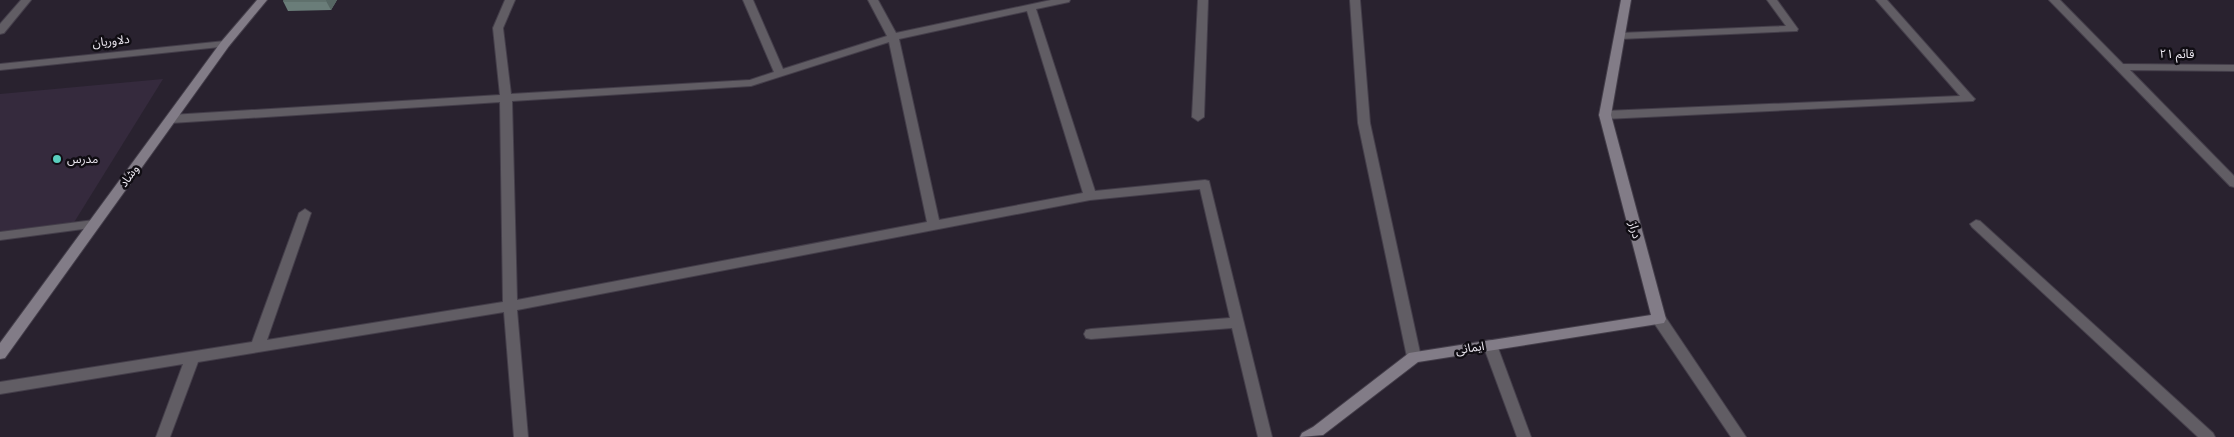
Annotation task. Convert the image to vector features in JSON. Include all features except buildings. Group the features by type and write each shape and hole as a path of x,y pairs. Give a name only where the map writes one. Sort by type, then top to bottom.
{"street":[{"path":"0,31 26,0"},
{"name":"وشاد","path":"0,354 225,44 262,0"},
{"path":"510,0 498,28 506,98 510,306 521,437"},
{"path":"748,0 779,72"},
{"path":"873,0 893,37 934,226"},
{"path":"171,118 750,83 779,72 893,37 1031,9 1065,0"},
{"path":"1198,117 1203,0"},
{"path":"1355,0 1364,123 1414,358"},
{"name":"دراز","path":"1626,0 1605,115 1658,318 1739,437"},
{"path":"1620,36 1793,29 1772,0"},
{"path":"1605,115 1969,99 1881,0"},
{"path":"2054,0 2234,183"},
{"path":"1031,9 1090,196"},
{"name":"دلاوریان","path":"0,67 225,44"},
{"name":"قائم ۲۱","path":"2120,67 2234,68"},
{"path":"0,388 510,306 1090,196 1205,184 1265,437"},
{"path":"258,346 305,213"},
{"path":"0,236 94,224"},
{"path":"1976,224 2208,437"},
{"name":"ایمانی","path":"1315,435 1414,358 1658,318"},
{"path":"1091,334 1238,322"},
{"path":"1490,345 1524,437"},
{"path":"163,437 192,358"}],"shaded area":[{"name":"مدرس","path":"163,79 73,224 0,232 0,94"}],"place":[{"name":"مدرس","path":"57,159"}]}
